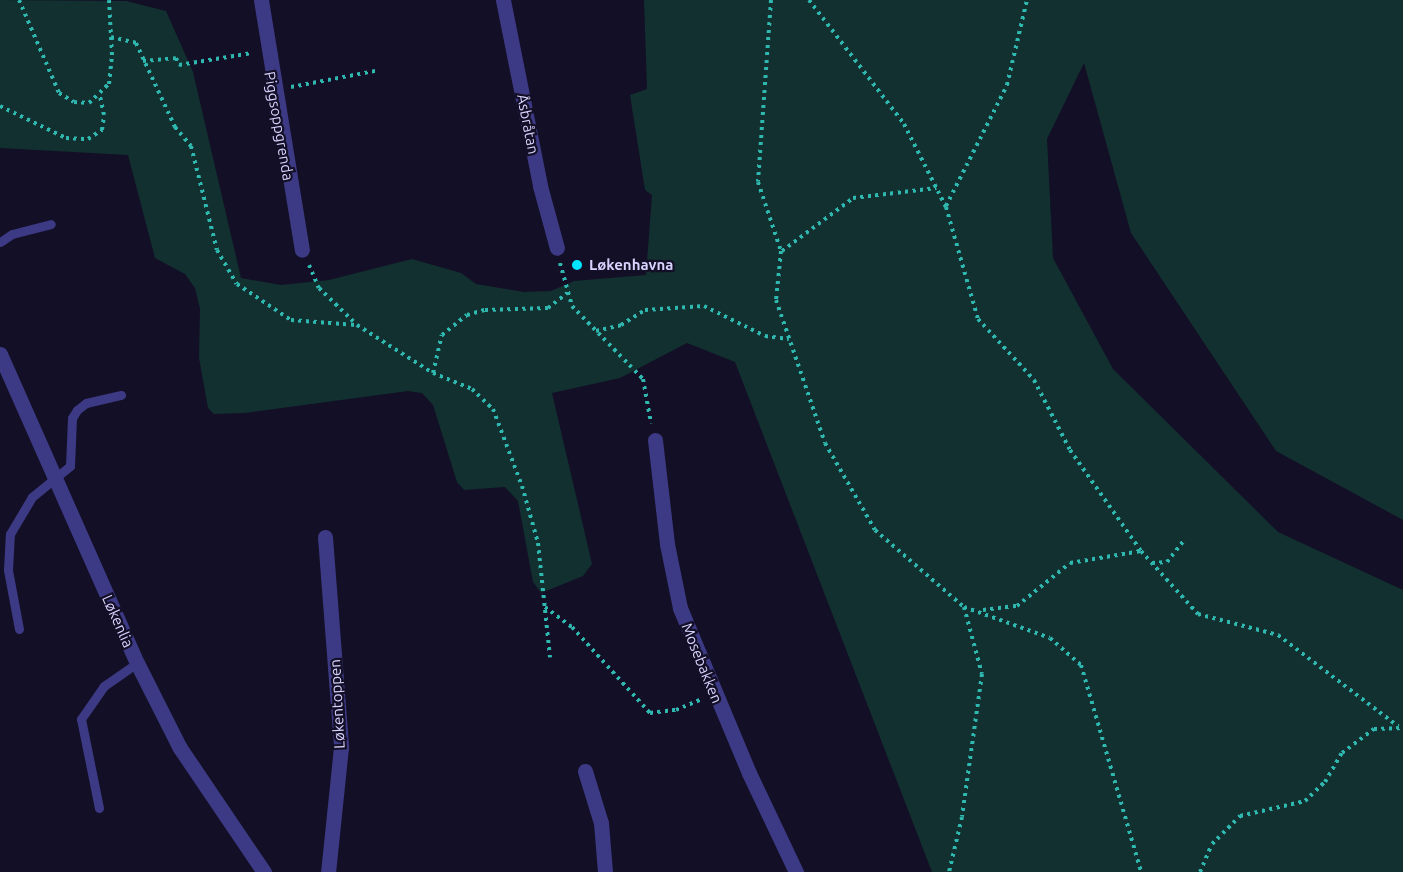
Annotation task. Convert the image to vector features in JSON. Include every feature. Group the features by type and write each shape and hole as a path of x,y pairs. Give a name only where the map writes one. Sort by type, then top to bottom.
{"street":[{"name":"Piggsoppgrenda","path":"261,0 273,91 302,250"},
{"name":"Åsbråtan","path":"503,0 540,186 557,248"},
{"name":"Løkenlia","path":"0,354 137,663 180,748 264,872"},
{"name":"Mosebakken","path":"655,440 667,544 680,608 714,694 796,872"},
{"name":"Løkentoppen","path":"325,537 341,747 328,872"},
{"path":"585,771 601,823 605,872"}],"lane":[{"path":"0,242 12,234 51,224"},
{"path":"19,629 8,570 10,534 32,498 70,466 72,418 77,410 86,403 121,395"},
{"path":"99,808 81,719 104,686 137,663"}],"path":[{"path":"19,0 59,93 74,102 89,103 100,96 109,84 110,0"},
{"path":"771,0 758,182 781,251 776,300 825,444 875,530 964,607 982,610 1017,606 1070,563 1141,552"},
{"path":"809,0 904,124 946,207 978,319 1034,380 1070,450 1141,552 1198,614 1278,635 1400,727"},
{"path":"946,207 1007,85 1027,0"},
{"path":"111,37 136,43 175,127 191,146 217,250 237,284 291,320 357,326"},
{"path":"143,61 176,58 179,65 267,50"},
{"path":"273,91 375,71"},
{"path":"0,106 66,138 88,140 102,130 104,115 100,96"},
{"path":"781,251 853,198 877,192 936,188"},
{"path":"557,248 572,306 643,379 655,440"},
{"path":"302,250 319,288 357,326 433,373 472,389 493,409 522,486 538,543 550,657"},
{"path":"433,373 442,335 467,315 485,310 548,308 567,293"},
{"path":"596,331 621,325 645,309 704,306 765,336 789,339"},
{"path":"1152,563 1167,562 1184,540"},
{"path":"545,607 572,627 650,713 676,710 714,694"},
{"path":"949,872 962,817 982,674 964,607"},
{"path":"982,610 990,617 1050,638 1081,665 1141,872"},
{"path":"1200,872 1212,844 1240,816 1305,801 1325,782 1342,753 1374,729 1400,727"}],"green space":[{"path":"0,0 126,1 166,11 193,72 241,278 281,285 329,280 412,259 461,273 476,284 524,292 551,291 574,281 646,275 652,195 645,190 630,95 647,89 644,0 1403,0 1403,520 1276,451 1131,233 1084,63 1047,139 1053,258 1113,369 1278,532 1403,590 1403,872 932,872 735,362 687,343 620,378 552,393 592,564 583,576 541,593 533,582 518,501 505,487 464,490 457,482 433,405 422,393 408,391 244,413 214,414 208,408 199,358 200,309 195,288 185,274 155,258 128,155 0,148"}],"place":[{"name":"Løkenhavna","path":"577,265"}]}
